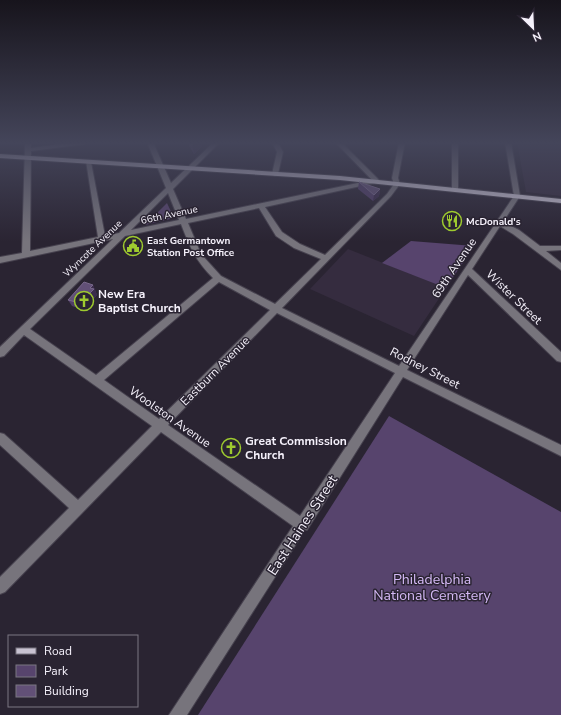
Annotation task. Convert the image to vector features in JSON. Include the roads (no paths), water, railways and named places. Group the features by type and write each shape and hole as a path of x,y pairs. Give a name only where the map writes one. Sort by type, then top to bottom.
{"main road":[{"path":"301,175 377,181 561,201"}],"street":[{"path":"26,254 28,175"},
{"path":"90,175 102,239"},
{"name":"Rodney Street","path":"164,175 197,254 204,265 218,278 276,310 561,451"},
{"name":"Wyncote Avenue","path":"0,353 182,175"},
{"path":"372,175 377,181"},
{"path":"396,175 397,184"},
{"path":"454,175 454,189"},
{"path":"514,175 517,196"},
{"path":"332,177 340,182 343,186 342,188"},
{"name":"66th Avenue","path":"0,260 377,181"},
{"name":"Eastburn Avenue","path":"0,587 276,310 326,258 382,193 397,184"},
{"name":"66th Avenue","path":"359,185 382,193"},
{"name":"69th Avenue","path":"425,334 517,196"},
{"path":"261,206 279,234 294,245 326,258"},
{"path":"500,223 516,232 561,267"},
{"path":"538,249 561,248"},
{"name":"Wister Street","path":"467,270 561,358"},
{"path":"96,381 218,278"},
{"name":"Woolston Avenue","path":"24,330 302,525"},
{"name":"East Haines Street","path":"177,715 425,334"},
{"path":"0,438 78,508"}],"place":[{"name":"McDonald's","path":"452,221"},
{"name":"East Germantown Station Post Office","path":"133,246"},
{"name":"New Era Baptist Church","path":"84,301"},
{"name":"Great Commission Church","path":"231,448"}],"park label":[{"name":"Philadelphia National Cemetery","path":"432,588"}]}
